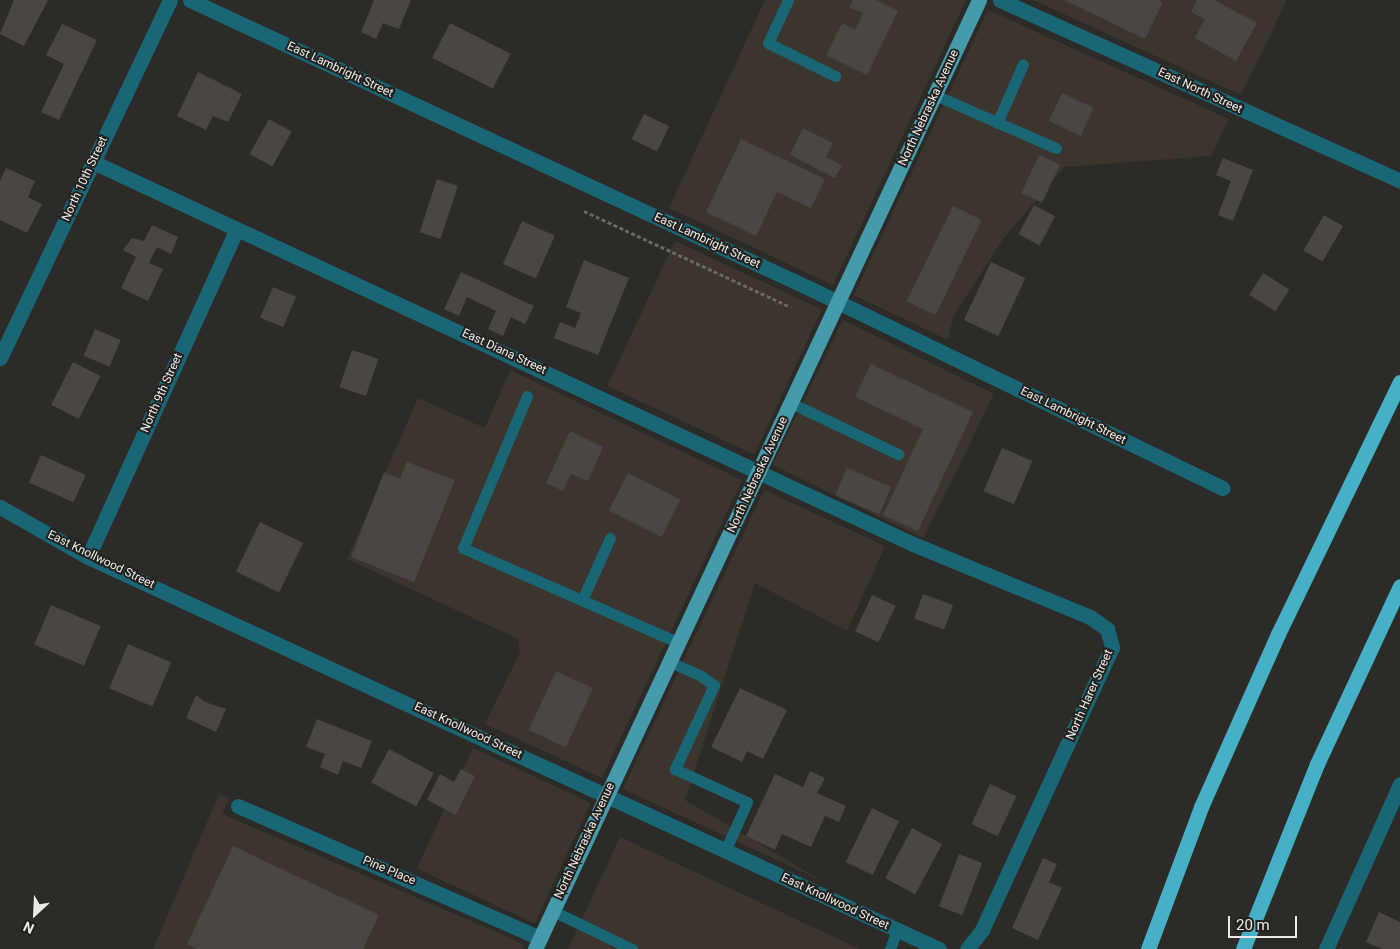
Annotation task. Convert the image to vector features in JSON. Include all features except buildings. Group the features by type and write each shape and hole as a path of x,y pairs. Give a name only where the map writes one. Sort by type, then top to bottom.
{"highway":[{"path":"1148,949 1213,780 1278,634 1400,382"},
{"path":"1243,949 1317,764 1400,586"}],"main road":[{"name":"North Nebraska Avenue","path":"538,943 979,0"}],"street":[{"name":"North 10th Street","path":"0,358 170,0"},
{"name":"East Lambright Street","path":"190,0 838,303 1222,488"},
{"name":"East North Street","path":"1000,0 1400,181"},
{"name":"East Diana Street","path":"93,162 671,429 758,473 913,544"},
{"name":"North 9th Street","path":"88,557 237,230"},
{"name":"East Knollwood Street","path":"0,507 88,557 939,949"},
{"name":"North Harer Street","path":"913,544 1090,617 1107,629 1112,648 982,930 967,949"},
{"path":"1326,949 1400,784"},
{"name":"Pine Place","path":"238,806 538,943"}],"lane":[{"path":"788,0 768,43 834,76"},
{"path":"997,123 1022,64"},
{"path":"935,95 1056,148"},
{"path":"528,396 463,548 678,643"},
{"path":"791,403 898,454"},
{"path":"582,600 610,538"},
{"path":"670,662 701,676 714,686 675,769 747,802 725,851"},
{"path":"553,911 632,949"},
{"path":"890,949 897,930"}],"path":[{"path":"584,211 791,306"}],"shaded area":[{"path":"765,0 966,0 833,285 669,208"},
{"path":"1033,0 1287,0 1241,95"},
{"path":"988,10 1229,119 1211,156 1064,167 1003,239 953,317 948,340 854,295"},
{"path":"675,241 822,309 754,454 607,386"},
{"path":"843,320 994,394 923,538 772,465"},
{"path":"510,370 742,480 602,778 485,724 520,652 518,639 347,559 418,398 485,428"},
{"path":"764,490 885,546 847,631 755,583 685,800 824,882 623,789"},
{"path":"473,748 591,803 535,923 417,869"},
{"path":"219,794 229,798 222,814 508,937 524,945 522,949 153,949"},
{"path":"620,837 860,949 568,949"}]}
